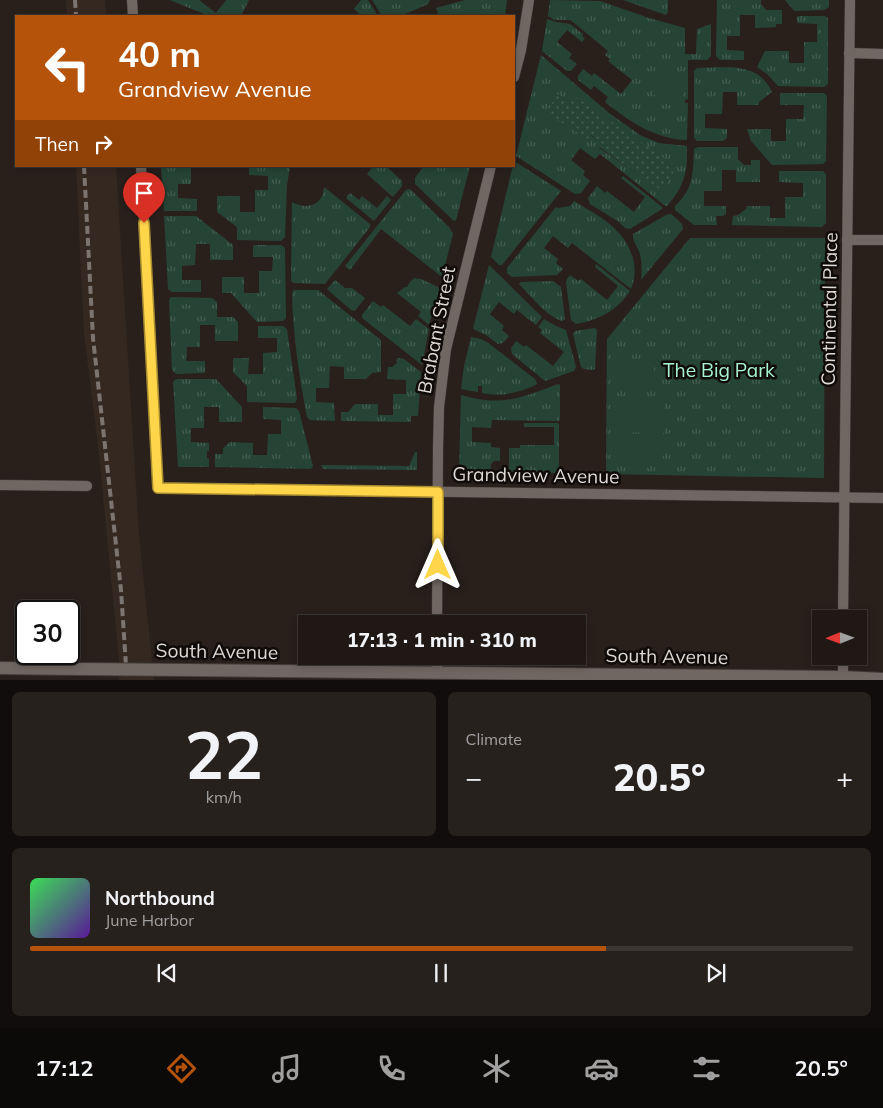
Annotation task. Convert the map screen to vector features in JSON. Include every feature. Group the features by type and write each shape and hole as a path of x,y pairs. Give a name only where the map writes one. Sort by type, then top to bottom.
{"street":[{"path":"132,0 133,15"},
{"path":"515,73 521,50 529,0"},
{"name":"Continental Place","path":"844,610 850,0"},
{"path":"850,53 883,54"},
{"name":"Grandview Avenue","path":"141,167 158,488 883,498"},
{"name":"Brabant Street","path":"437,615 439,407 446,349 491,167"},
{"path":"847,240 883,240"},
{"path":"0,485 87,486"},
{"path":"437,665 437,672"},
{"path":"843,665 843,677"},
{"name":"South Avenue","path":"0,668 843,677 883,679"}],"shaded area":[{"path":"66,0 105,0 106,15 67,15"},
{"path":"76,167 116,167 139,534 154,680 119,680 120,669 98,446 84,334"}],"green space":[{"path":"170,0 199,0 216,13 226,0 249,0 242,15 207,15"},
{"path":"361,0 368,0 377,15 361,15 354,9"},
{"path":"372,0 430,0 428,4 403,15 381,15"},
{"path":"465,0 507,0 505,15 439,15 436,8"},
{"path":"550,0 600,1 685,28 685,54 696,54 697,29 711,24 711,56 707,60 688,60 688,99 685,100 685,103 688,103 687,140 675,139 654,133 633,123 605,102 608,97 594,86 591,90 578,80 578,76 583,69 592,76 594,73 621,94 632,80 608,61 610,59 605,55 608,51 573,22 570,20 554,20 548,16"},
{"path":"623,0 668,0 668,12 666,15"},
{"path":"717,0 761,0 761,4 766,10 782,10 782,24 776,24 776,27 755,28 755,15 740,15 740,36 727,36 727,50 744,51 744,60 720,60 716,56"},
{"path":"785,0 829,0 829,7 824,10 794,11"},
{"path":"825,16 828,18 828,84 824,87 778,86 767,74 757,67 765,51 789,51 789,63 804,63 804,42 817,42 817,24 797,23 797,17"},
{"path":"547,19 570,24 583,34 582,36 585,38 582,42 567,30 557,42 572,54 569,58 577,64 571,71 567,71 542,51"},
{"path":"541,55 609,113 640,135 659,143 687,146 687,164 684,179 667,206 600,154 595,159 580,148 571,160 585,171 583,175 590,181 581,193 575,194 516,156","holes":["557,94 569,101 662,190 599,148 602,143 590,135 587,139"]},
{"path":"730,67 750,71 766,82 772,92 759,102 759,105 737,105 737,92 723,92 722,114 705,114 705,128 727,129 727,138 723,141 697,141 694,138 694,71 697,68"},
{"path":"653,72 682,73 682,96 653,95"},
{"path":"780,93 824,93 827,96 826,161 823,164 772,165 751,141 747,129 771,129 771,141 786,141 786,119 803,119 804,105 780,105"},
{"path":"557,94 569,101 573,95 677,167 662,191 599,147 601,143 591,135 587,139 547,113"},
{"path":"698,147 738,147 738,159 744,165 751,165 751,160 760,160 760,182 736,182 736,170 722,170 722,191 704,191 704,206 726,206 726,214 716,216 717,225 694,225 675,210 675,206 689,187 693,173 694,149"},
{"path":"515,162 561,191 502,265 499,265 491,257"},
{"path":"161,167 191,167 191,184 178,184 178,198 197,199 197,211 164,211"},
{"path":"249,167 290,167 287,185 285,237 281,241 237,240 237,227 217,212 217,196 240,196 240,212 255,212 255,190 268,190 268,176 249,175"},
{"path":"372,167 387,167 402,181 402,186 393,197 367,174"},
{"path":"423,167 470,167 456,220 454,221 415,184 415,178"},
{"path":"779,171 823,171 826,174 826,223 822,227 732,225 733,216 738,215 747,206 770,206 770,218 785,218 785,197 803,197 803,183 779,182"},
{"path":"623,176 662,207 662,209 630,229 625,228 619,222 590,204 588,198 597,186 605,193 607,191 634,212 645,197 621,178"},
{"path":"324,187 370,224 370,227 325,284 294,283 291,281 292,202 303,206 313,205 321,198"},
{"path":"410,189 449,227 453,234 442,277 381,229 350,270 345,266 406,190"},
{"path":"350,193 359,200 362,196 377,208 387,196 391,200 374,221 346,198"},
{"path":"574,201 611,225 625,241 634,263 631,289 572,243 568,248 553,236 544,248 558,259 556,263 563,269 557,275 512,277 507,273 507,268 556,207 570,206"},
{"path":"671,214 682,224 683,229 641,280 641,257 633,239 633,234"},
{"path":"164,216 196,216 233,245 233,260 210,260 210,244 196,244 195,265 182,266 182,280 201,280 201,292 172,292 168,289"},
{"name":"The Big Park","path":"690,238 825,238 824,478 606,474 607,339"},
{"path":"281,245 285,248 286,318 283,321 257,322 231,293 222,293 222,277 244,277 244,293 259,293 259,271 272,271 273,257 253,257 253,246"},
{"path":"596,264 630,291 619,304 606,314 576,324 571,320 566,283 570,275 578,281 581,279 607,300 618,286 595,267"},
{"path":"489,265 542,317 536,325 517,310 514,314 499,302 490,314 504,326 502,330 509,336 503,343 498,344 486,335 473,329"},
{"path":"414,278 421,279 440,288 429,325 418,316 421,312 397,293 407,287"},
{"path":"335,280 345,288 352,288 365,298 355,311 351,310 327,289"},
{"path":"553,281 561,287 565,319 562,321 544,310 519,284 521,282"},
{"path":"294,290 318,290 381,340 381,372 372,373 366,379 344,379 344,367 330,366 329,388 316,388 316,402 334,403 335,421 310,420 307,417 295,340 292,293"},
{"path":"171,297 212,298 217,302 217,317 233,317 238,322 238,341 215,341 215,325 200,325 200,347 187,347 186,361 205,361 204,373 176,374 172,370 169,300"},
{"path":"373,301 381,307 383,305 410,326 416,319 429,329 422,365 362,318 362,315"},
{"path":"544,319 566,330 576,367 574,371 545,381 512,354 511,348 516,341 524,347 526,345 553,366 564,352 540,333 542,330 538,327"},
{"path":"258,326 283,326 287,329 297,399 295,403 247,402 247,386 233,372 233,358 249,358 248,374 263,374 263,353 277,352 277,338 258,338"},
{"path":"595,328 597,330 595,369 584,369 581,367 573,334 575,331"},
{"path":"471,337 487,342 535,379 536,385 503,394 482,393 482,386 478,386 478,392 461,389"},
{"path":"398,358 404,359 421,372 418,416 411,416 411,422 341,421 341,412 348,412 355,404 378,404 378,415 393,415 393,394 406,394 406,380 387,379 388,367 392,367 397,363 396,360"},
{"path":"613,359 655,360 654,372 613,372"},
{"path":"613,377 655,377 654,389 613,389"},
{"path":"176,379 216,379 242,407 242,422 219,422 219,407 204,407 204,428 191,428 191,442 209,443 207,458 209,458 209,467 178,467 173,382"},
{"path":"558,384 560,385 560,420 492,420 491,428 472,427 472,442 491,443 491,447 500,448 500,461 494,461 491,464 491,472 459,471 461,395 475,399 511,399"},
{"path":"614,402 664,403 664,433 614,432"},
{"path":"263,407 296,408 299,411 313,466 311,469 215,467 215,454 223,454 223,448 230,442 253,443 253,455 267,455 268,434 281,434 281,420 263,419"},
{"path":"524,423 558,423 559,469 555,473 512,472 509,469 509,448 520,448 520,445 554,445 554,427 524,427"},
{"path":"614,434 663,435 663,465 613,464"},
{"path":"415,452 417,452 417,470 323,469 321,465 409,466"}],"railway":[{"path":"75,0 76,15"},
{"path":"84,167 93,338 121,590 127,680"}],"route":[{"path":"144,223 158,488 438,492 438,565"}]}
